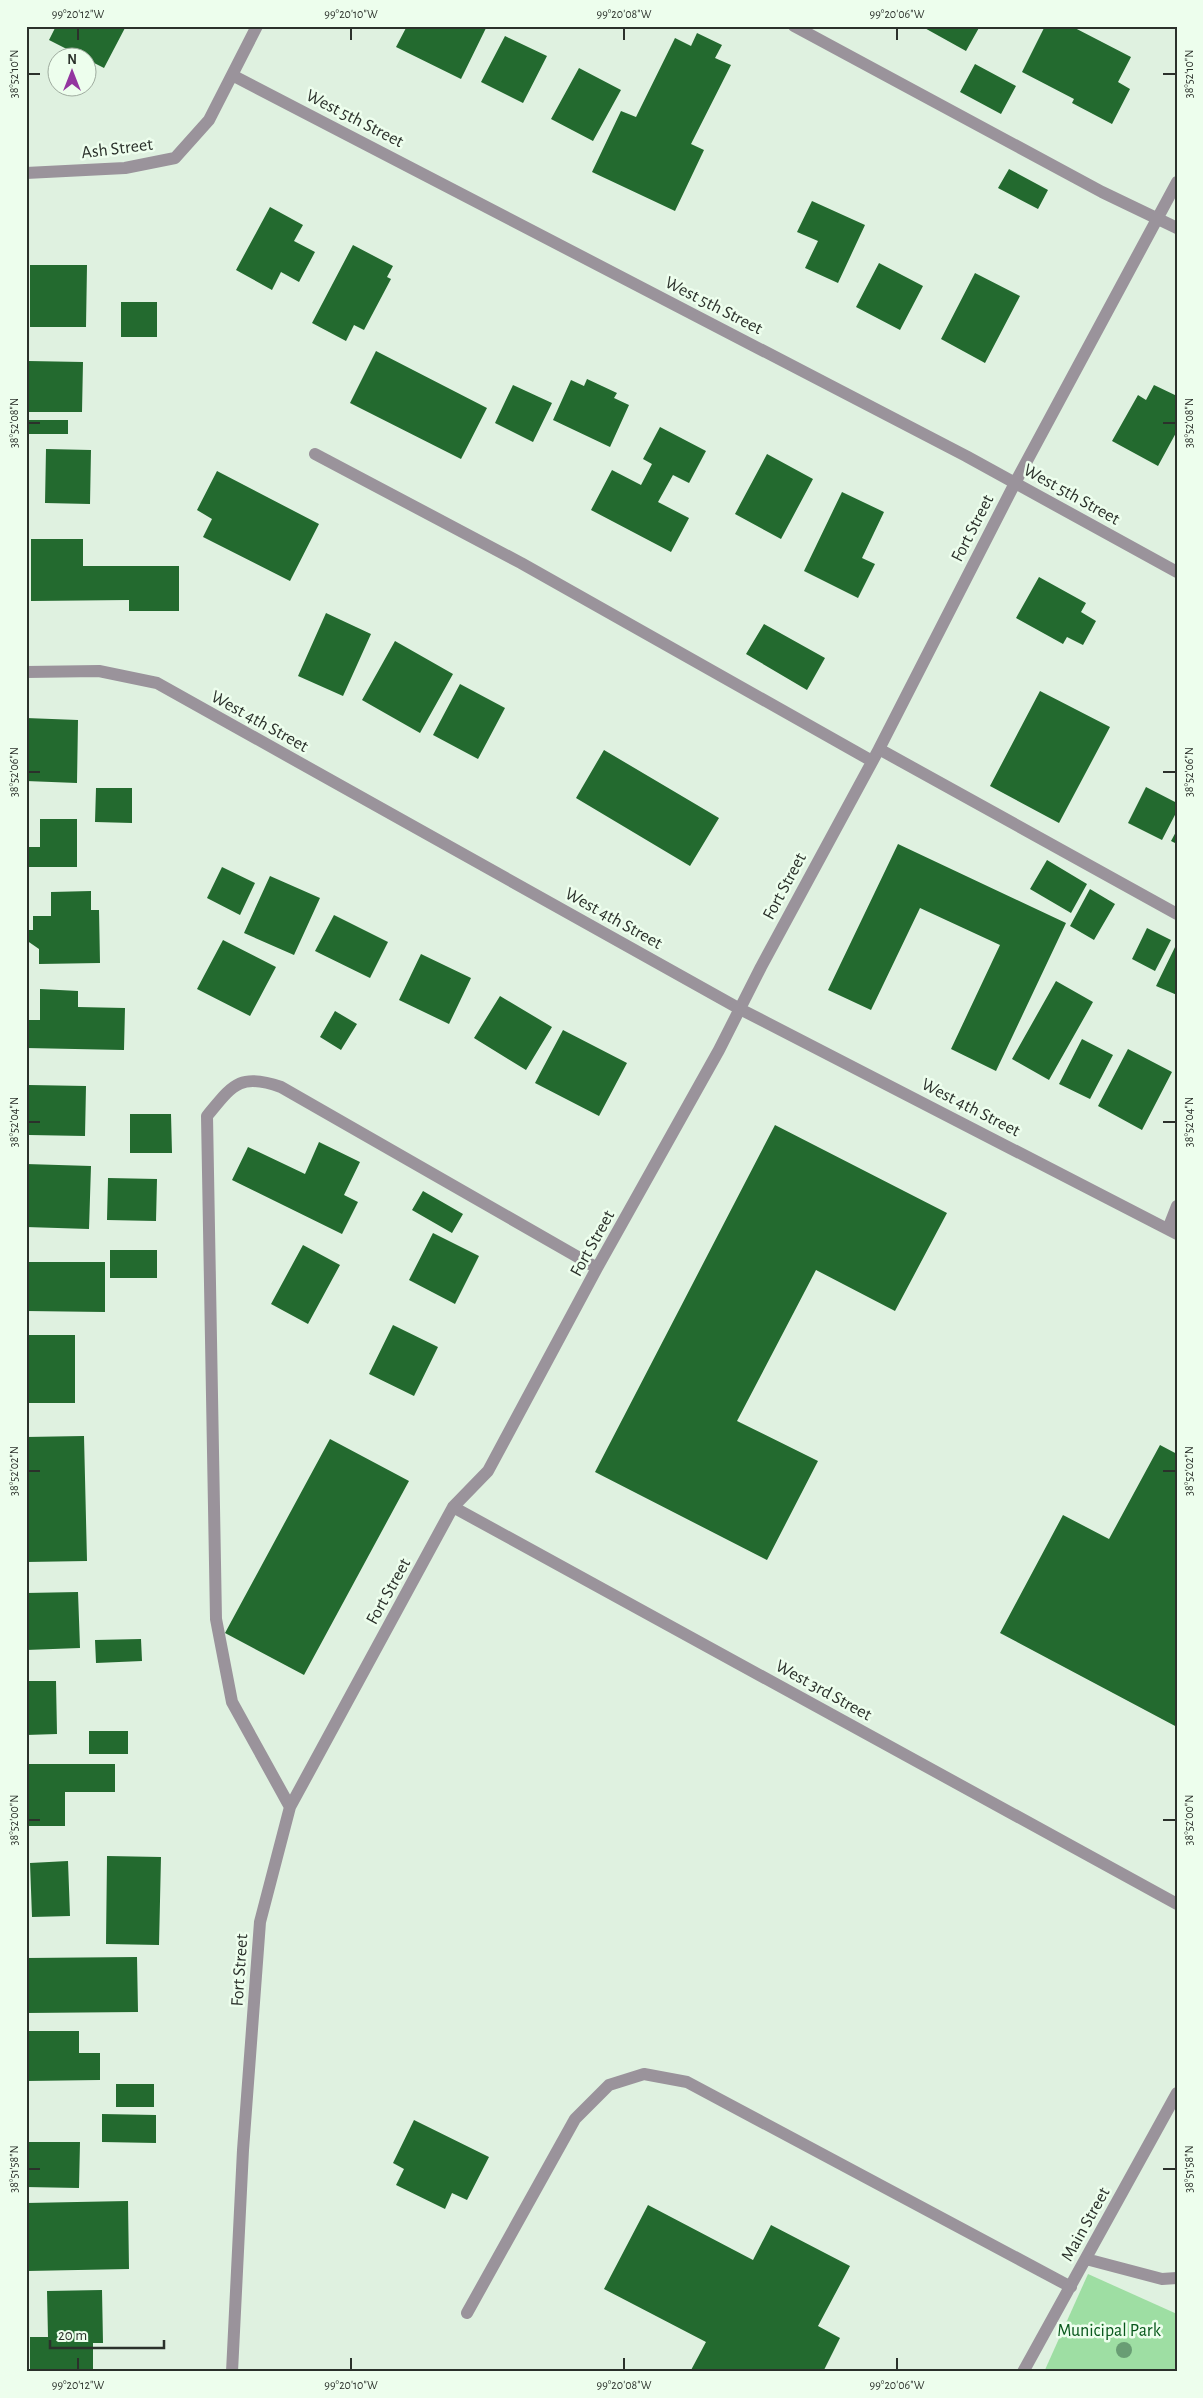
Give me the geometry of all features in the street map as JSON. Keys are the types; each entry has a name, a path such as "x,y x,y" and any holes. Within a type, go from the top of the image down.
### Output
{"street":[{"name":"Ash Street","path":"26,174 125,168 175,158 209,120 258,26"},
{"path":"794,26 1102,192 1177,228"},
{"name":"West 5th Street","path":"232,75 966,456 1177,572"},
{"name":"Fort Street","path":"232,2372 243,2150 260,1922 290,1807 453,1507 488,1471 597,1268 740,1009 878,749 1015,483 1177,182"},
{"path":"315,454 521,562 872,760"},
{"name":"West 4th Street","path":"26,672 99,671 157,683 740,1009 1172,1231"},
{"path":"878,749 1177,914"},
{"path":"290,1807 232,1702 216,1619 207,1116 227,1092 240,1082 265,1081 281,1087 597,1268"},
{"path":"1172,1231 1177,1206"},
{"name":"West 3rd Street","path":"453,1507 1177,1904"},
{"path":"467,2313 575,2119 609,2085 644,2074 687,2082 1071,2287"},
{"name":"Main Street","path":"1024,2372 1177,2093"},
{"path":"1086,2259 1162,2279 1177,2278"}],"green space":[{"name":"Municipal Park","path":"1088,2274 1177,2314 1177,2372 1044,2372"}],"building":[{"path":"56,26 126,26 104,68 98,65 98,48 65,48 49,40"},
{"path":"407,26 487,26 461,79 396,47"},
{"path":"921,26 980,26 966,51"},
{"path":"1045,26 1071,26 1131,57 1118,82 1130,89 1112,124 1072,103 1074,99 1022,72"},
{"path":"697,33 722,45 715,58 731,65 691,144 704,150 675,211 592,172 621,111 636,117 675,38 691,46"},
{"path":"505,36 547,56 523,103 481,82"},
{"path":"975,64 1016,86 1001,114 960,92"},
{"path":"579,68 621,90 593,141 551,119"},
{"path":"1009,169 1048,190 1038,209 998,188"},
{"path":"812,201 865,225 838,283 805,268 818,241 797,232"},
{"path":"270,207 303,225 294,241 315,252 299,282 281,272 272,290 236,270"},
{"path":"353,245 393,266 387,277 391,279 364,330 354,325 346,341 312,323"},
{"path":"879,263 923,286 900,330 856,307"},
{"path":"30,265 87,265 86,327 30,327"},
{"path":"975,273 1020,296 985,363 941,339"},
{"path":"121,302 157,302 157,337 121,337"},
{"path":"376,351 487,408 461,459 350,403"},
{"path":"28,361 83,362 82,412 27,412"},
{"path":"587,379 617,393 614,398 629,405 610,447 553,420 571,380 584,386"},
{"path":"513,385 552,403 533,442 495,423"},
{"path":"1154,385 1177,396 1177,431 1158,466 1112,441 1138,395 1146,400"},
{"path":"26,420 68,420 68,434 26,434"},
{"path":"660,427 706,451 689,483 673,475 658,502 689,518 671,552 591,510 612,470 641,485 652,464 643,459"},
{"path":"46,449 91,450 90,504 45,503"},
{"path":"767,454 813,479 781,539 735,514"},
{"path":"217,471 319,524 290,581 203,537 212,519 197,510"},
{"path":"842,492 884,512 862,558 875,564 858,598 804,571"},
{"path":"31,539 83,539 83,566 179,566 179,611 129,611 129,600 31,601"},
{"path":"1039,577 1086,603 1081,612 1096,621 1083,645 1067,637 1063,644 1016,618"},
{"path":"326,613 371,634 343,696 298,676"},
{"path":"764,624 825,658 807,690 746,654"},
{"path":"395,641 453,674 420,733 362,700"},
{"path":"460,684 505,708 478,759 433,735"},
{"path":"1040,691 1110,727 1059,823 990,786"},
{"path":"26,718 78,720 77,783 26,781"},
{"path":"604,750 719,818 690,866 576,798"},
{"path":"1146,787 1177,803 1177,811 1162,840 1128,823"},
{"path":"96,788 132,788 132,823 95,822"},
{"path":"40,819 77,819 77,867 26,867 26,847 40,847"},
{"path":"1177,830 1177,844 1171,841"},
{"path":"898,844 1066,923 996,1071 951,1049 1000,945 920,908 871,1010 828,990"},
{"path":"1047,860 1087,884 1071,913 1030,889"},
{"path":"222,867 255,883 240,915 207,898"},
{"path":"270,876 320,898 294,955 244,933"},
{"path":"1090,889 1115,904 1094,940 1070,926"},
{"path":"91,891 91,910 99,910 100,963 39,964 39,949 26,940 26,930 33,930 33,916 51,916 51,892"},
{"path":"334,915 388,942 370,978 315,951"},
{"path":"1147,928 1171,940 1155,971 1132,959"},
{"path":"223,940 276,967 250,1016 197,989"},
{"path":"1177,943 1177,995 1156,986"},
{"path":"421,954 471,978 449,1024 399,1000"},
{"path":"1056,981 1093,1002 1049,1080 1012,1059"},
{"path":"40,989 78,991 78,1007 125,1008 124,1050 26,1048 26,1020 40,1020"},
{"path":"500,996 552,1027 526,1070 474,1038"},
{"path":"335,1011 357,1024 341,1050 320,1037"},
{"path":"563,1030 627,1063 599,1116 535,1083"},
{"path":"1082,1039 1113,1055 1090,1099 1059,1084"},
{"path":"1128,1049 1172,1072 1142,1130 1098,1106"},
{"path":"29,1085 86,1086 85,1136 29,1135"},
{"path":"130,1114 171,1114 172,1153 130,1153"},
{"path":"775,1125 947,1213 895,1311 816,1270 737,1421 818,1461 767,1560 595,1472"},
{"path":"319,1142 360,1162 344,1195 358,1202 342,1234 232,1180 248,1147 305,1174"},
{"path":"26,1164 91,1166 89,1229 26,1227"},
{"path":"108,1178 157,1179 156,1221 107,1220"},
{"path":"423,1191 463,1214 452,1233 412,1210"},
{"path":"433,1233 479,1256 455,1304 409,1280"},
{"path":"303,1245 340,1265 308,1324 271,1304"},
{"path":"110,1250 157,1250 157,1278 110,1278"},
{"path":"26,1262 105,1262 105,1312 26,1311"},
{"path":"393,1325 438,1347 414,1396 369,1374"},
{"path":"26,1335 75,1335 75,1403 26,1403"},
{"path":"84,1436 87,1561 26,1562 26,1437"},
{"path":"330,1439 409,1481 304,1675 225,1633"},
{"path":"1160,1445 1177,1454 1177,1727 1000,1633 1063,1515 1109,1539"},
{"path":"78,1592 80,1648 26,1650 26,1593"},
{"path":"141,1639 142,1661 96,1663 95,1640"},
{"path":"26,1681 56,1681 57,1734 26,1735"},
{"path":"89,1731 128,1731 128,1754 89,1754"},
{"path":"26,1764 115,1764 115,1792 65,1792 65,1826 26,1826"},
{"path":"107,1856 161,1857 159,1945 106,1944"},
{"path":"68,1861 70,1916 32,1917 30,1863"},
{"path":"137,1957 138,2012 26,2013 26,1958"},
{"path":"26,2031 79,2031 79,2053 100,2053 100,2080 26,2081"},
{"path":"116,2084 154,2084 154,2107 116,2107"},
{"path":"102,2114 156,2115 156,2143 102,2142"},
{"path":"414,2120 489,2157 467,2200 452,2193 445,2209 396,2185 404,2169 393,2163"},
{"path":"26,2142 80,2142 79,2188 26,2187"},
{"path":"128,2201 129,2269 27,2271 26,2203"},
{"path":"648,2205 753,2260 771,2225 850,2266 818,2326 840,2338 823,2372 690,2372 706,2342 604,2289"},
{"path":"102,2290 103,2343 93,2343 93,2372 30,2372 30,2337 48,2337 47,2291"}]}
